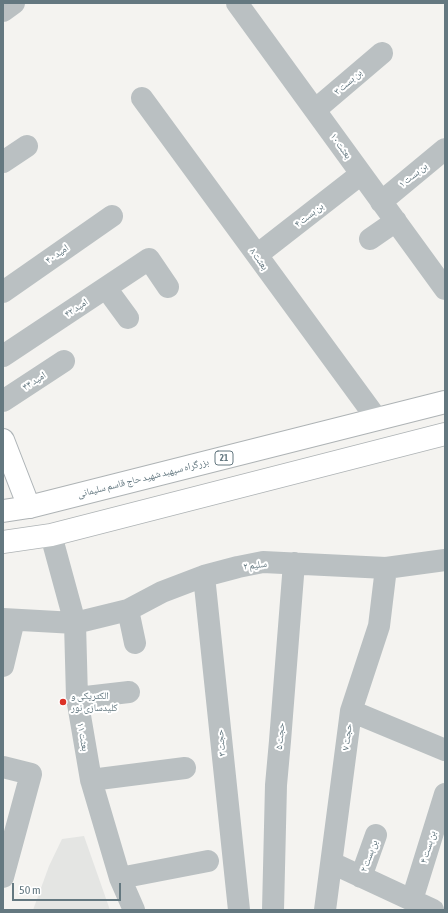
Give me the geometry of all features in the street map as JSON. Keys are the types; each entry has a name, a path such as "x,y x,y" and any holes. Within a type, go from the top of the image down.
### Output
{"main road":[{"name":"بزرگراه سپهبد شهید حاج قاسم سلیمانی","path":"3,511 28,507 445,402"},
{"path":"3,542 51,535 445,434"},
{"path":"3,440 28,507"}],"street":[{"path":"3,11 14,3"},
{"name":"بعثت ۱۰","path":"237,3 445,289"},
{"name":"بن بست ۳","path":"315,110 382,53"},
{"name":"بعثت ۸","path":"142,98 377,419"},
{"path":"3,162 27,146"},
{"name":"بن بست ۱","path":"381,202 445,149"},
{"name":"بن بست ۴","path":"257,256 361,174"},
{"name":"امید ۴۰","path":"3,292 112,216"},
{"path":"370,239 396,221"},
{"name":"امید ۴۲","path":"3,356 149,259 168,287"},
{"path":"106,288 128,318"},
{"name":"امید ۴۴","path":"3,401 64,361"},
{"name":"بعثت ۱۱","path":"51,535 74,623 77,698 91,780 120,878 134,910"},
{"name":"سلیم ۲","path":"9,620 74,623 128,610 162,592 204,576 262,562 386,568 445,560"},
{"name":"حجت ۵","path":"273,910 276,784 294,563"},
{"name":"حجت ۷","path":"325,910 351,711 379,626 386,568"},
{"name":"حجت ۳","path":"204,576 238,910"},
{"path":"128,610 135,644"},
{"path":"3,666 9,620"},
{"path":"77,698 129,692"},
{"path":"351,711 445,750"},
{"path":"3,767 31,774 3,877"},
{"path":"91,780 185,768"},
{"name":"بن بست ۴","path":"412,900 445,794"},
{"name":"بن بست ۲","path":"361,877 376,835"},
{"path":"120,878 208,862"},
{"path":"332,863 433,910"}],"shaded area":[{"path":"84,836 110,910 33,910 49,866 62,839"}],"place":[{"name":"الکتریکی و کلیدسازی نور","path":"63,702"}]}
